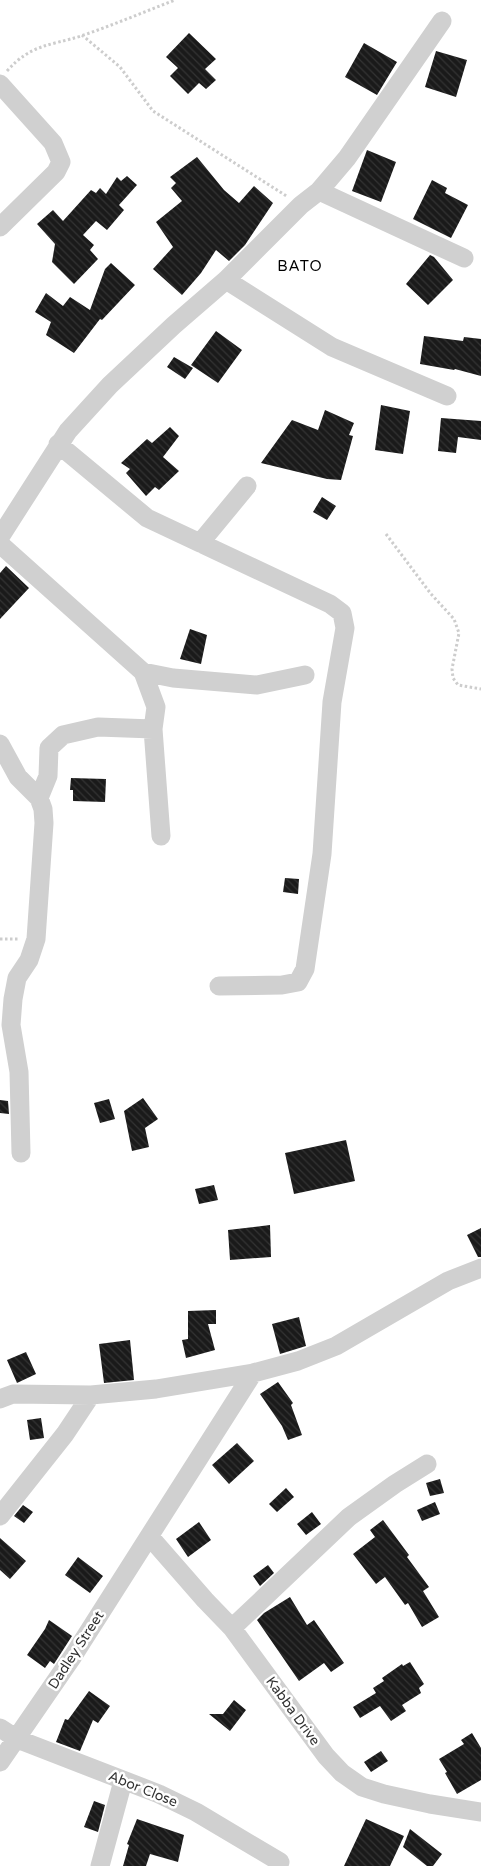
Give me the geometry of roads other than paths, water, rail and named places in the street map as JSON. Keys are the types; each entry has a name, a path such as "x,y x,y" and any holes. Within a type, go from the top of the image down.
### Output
{"street":[{"path":"0,537 58,444 110,385 174,325 226,280 301,205 319,191 347,158 442,20"},
{"path":"0,227 56,172 61,162 52,143 1,84"},
{"path":"319,191 464,258"},
{"path":"226,280 332,347 446,396"},
{"path":"58,444 147,518 330,604 342,613 345,628 332,702 322,854 305,969 298,982 290,984 219,986"},
{"path":"200,543 247,486"},
{"path":"0,544 143,672 156,707 152,729 161,836"},
{"path":"143,672 173,678 257,684 305,675"},
{"path":"39,798 48,776 49,748 63,735 98,727 152,729"},
{"path":"0,744 18,777 39,798 43,809 44,823 36,938 29,960 17,978 11,1026 19,1072 21,1153"},
{"path":"0,1399 13,1394 91,1394 156,1389 253,1373 298,1361 336,1346 448,1281 481,1268"},
{"name":"Dadley Street","path":"0,1762 150,1537 253,1373"},
{"path":"0,1516 65,1434 91,1394"},
{"path":"232,1628 349,1517 426,1464"},
{"name":"Kabba Drive","path":"150,1537 232,1628 326,1756 342,1773 362,1787 384,1794 481,1812"},
{"name":"Abor Close","path":"0,1728 17,1739 159,1794 196,1812 280,1862"},
{"path":"100,1866 122,1781"}],"district":[{"name":"BATO","path":"300,266"}]}
